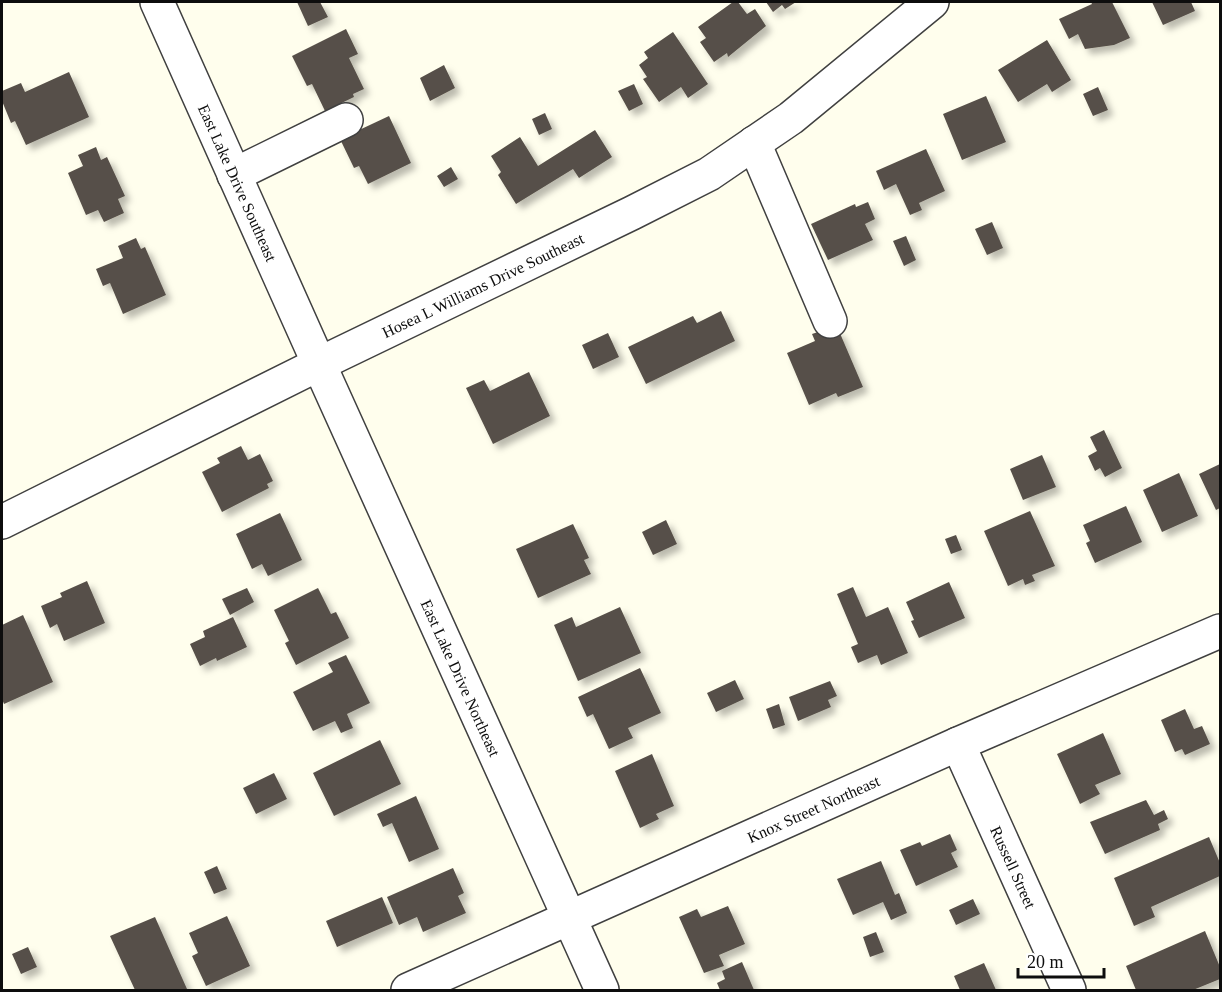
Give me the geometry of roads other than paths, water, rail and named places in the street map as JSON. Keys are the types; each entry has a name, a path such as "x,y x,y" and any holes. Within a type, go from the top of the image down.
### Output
{"street":[{"name":"East Lake Drive Southeast","path":"156,2 319,364"},
{"name":"Hosea L Williams Drive Southeast","path":"2,522 709,174 791,118 911,8"},
{"path":"234,175 346,120"},
{"path":"754,143 830,321"},
{"name":"East Lake Drive Northeast","path":"319,364 602,990"},
{"name":"Knox Street Northeast","path":"408,990 958,744 1221,631"},
{"name":"Russell Street","path":"958,744 1069,990"}]}
